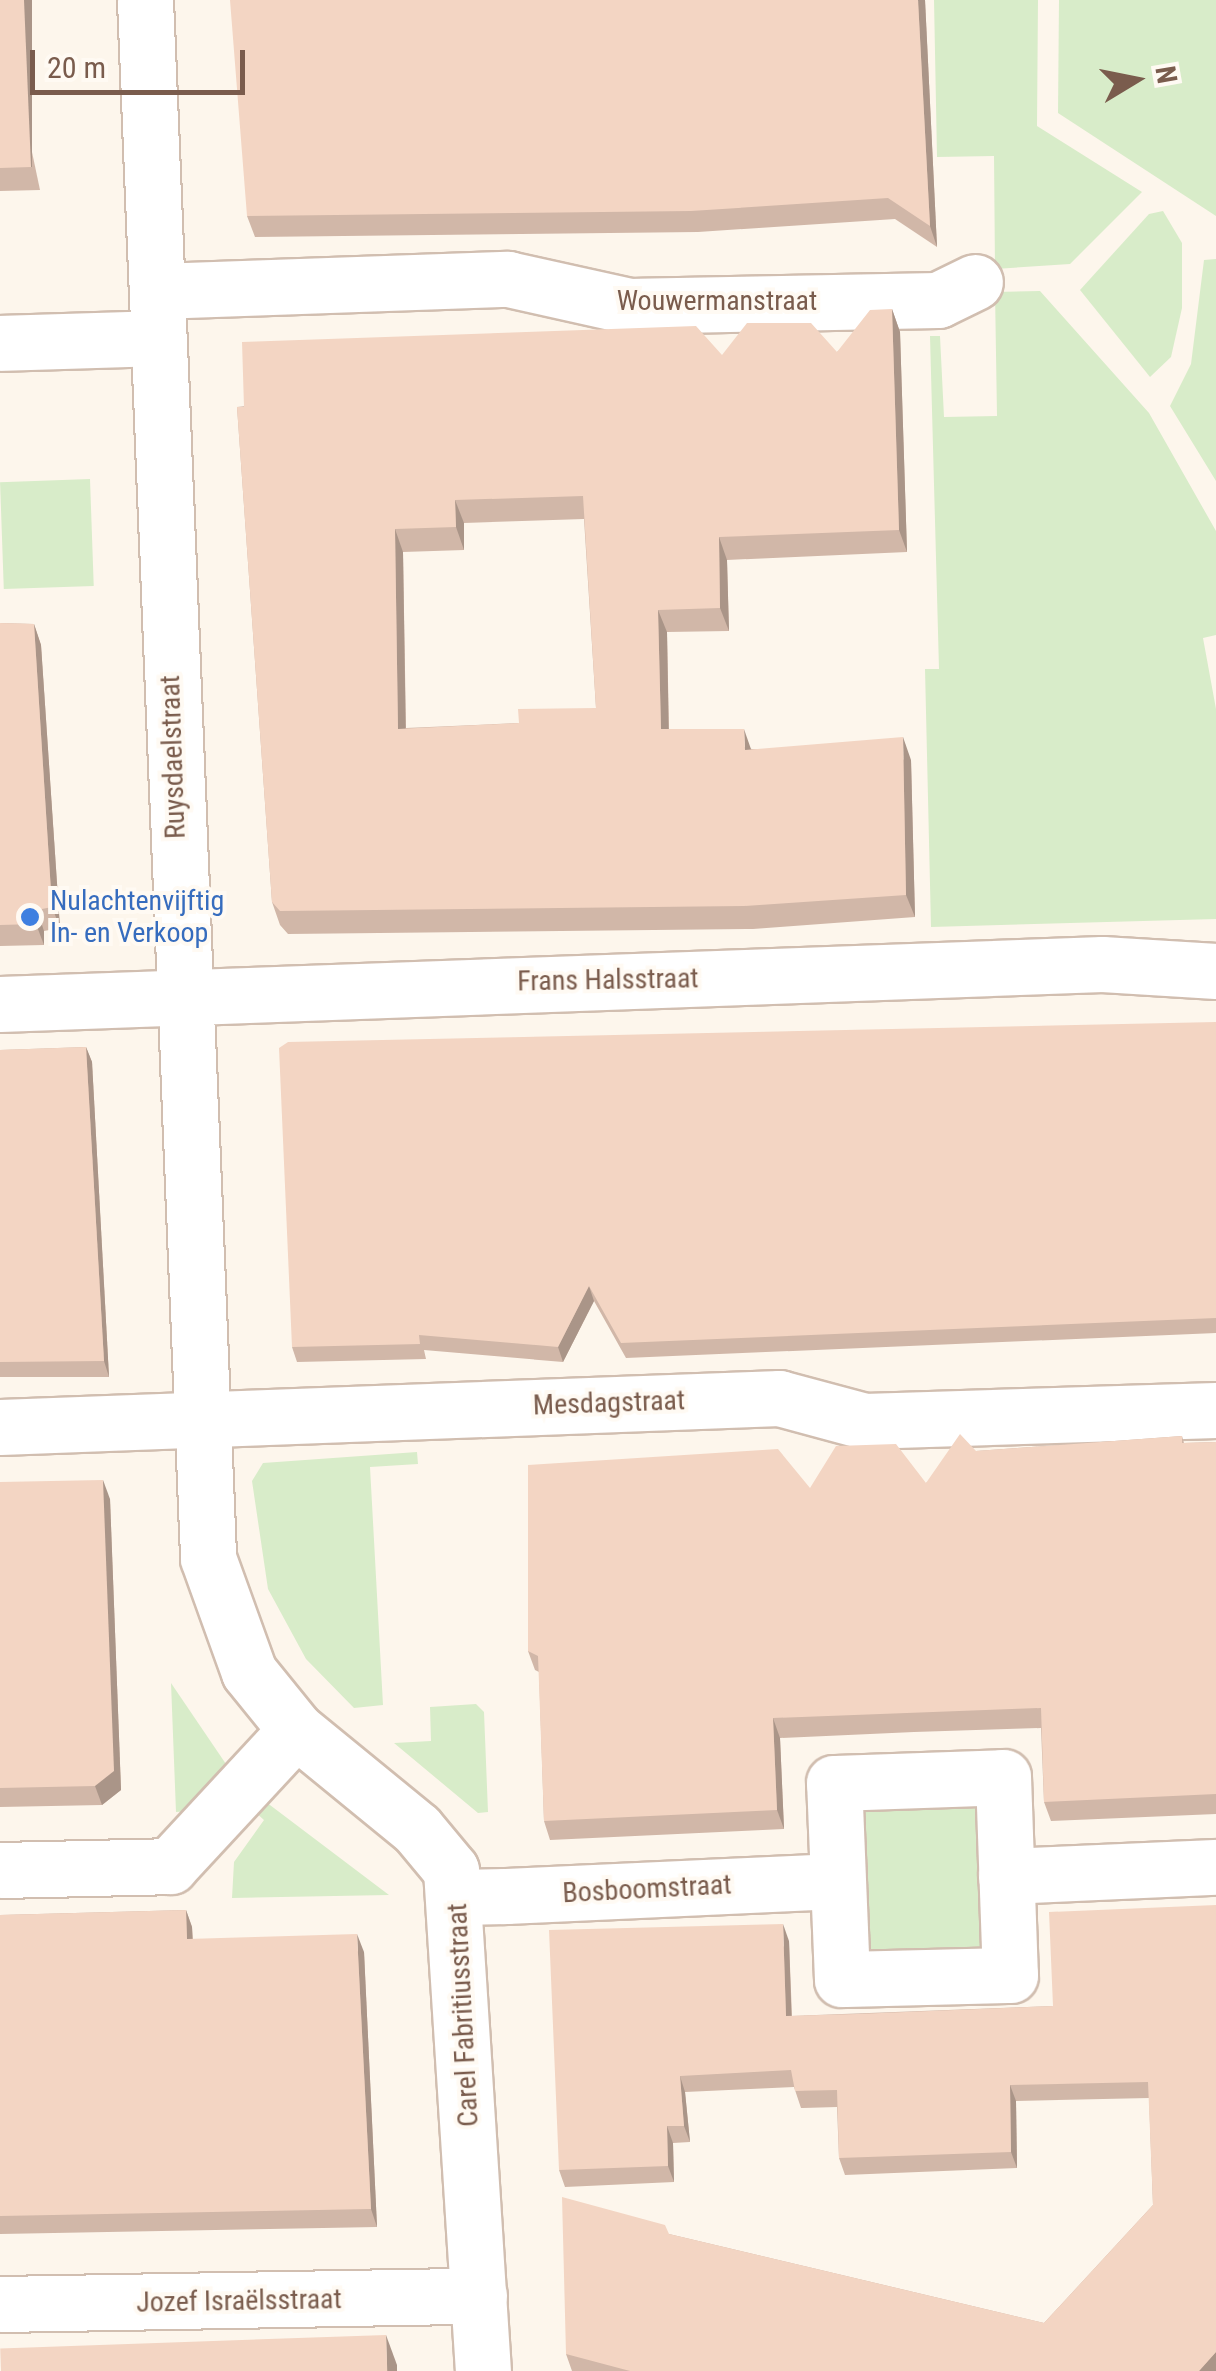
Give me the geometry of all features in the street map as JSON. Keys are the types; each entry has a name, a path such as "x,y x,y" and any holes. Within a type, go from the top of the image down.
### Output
{"street":[{"name":"Ruysdaelstraat","path":"145,0 199,1422 208,1558 224,1615 249,1672 296,1730"},
{"name":"Wouwermanstraat","path":"0,343 157,314 508,279 630,306 938,300 975,282"},
{"name":"Frans Halsstraat","path":"0,1004 1102,964 1216,971"},
{"name":"Mesdagstraat","path":"0,1428 780,1398 864,1421 1216,1410"},
{"path":"0,1870 170,1866 296,1730"},
{"name":"Carel Fabritiusstraat","path":"296,1730 426,1838 482,1896 479,2296 483,2371"},
{"path":"1003,1777 1010,1975 842,1979 837,1881 834,1783 1003,1777"},
{"path":"1006,1876 1216,1867"},
{"name":"Bosboomstraat","path":"482,1896 837,1881"},
{"name":"Jozef Israëlsstraat","path":"0,2304 479,2296"}],"green space":[{"path":"934,0 1038,0 1037,126 1142,192 1070,264 995,269 994,156 937,157"},
{"path":"1059,0 1216,0 1216,216 1058,113"},
{"path":"1163,211 1182,243 1182,308 1171,357 1150,377 1080,290 1149,214"},
{"path":"1216,259 1216,481 1170,406 1191,364 1204,260"},
{"path":"1040,291 1149,413 1216,531 1216,635 1203,638 1216,709 1216,919 931,927 925,669 939,669 930,336 940,336 944,417 997,416 995,292"},
{"path":"90,479 94,586 4,589 0,482"},
{"path":"417,1452 418,1464 370,1467 383,1705 354,1708 306,1659 268,1589 252,1481 263,1463"},
{"path":"171,1683 228,1767 190,1811 176,1812"},
{"path":"476,1704 484,1712 488,1812 478,1813 394,1743 431,1741 430,1707"},
{"path":"964,1794 988,1808 993,1945 963,1961 880,1962 856,1948 851,1814 873,1799"},
{"path":"262,1799 389,1895 232,1898 234,1862 264,1820 254,1811"}],"building":[{"path":"0,0 24,0 31,167 0,168"},
{"path":"230,0 918,0 930,226 888,198 691,211 247,216"},
{"path":"892,309 899,530 719,537 720,608 658,610 661,729 744,729 745,750 903,737 906,895 744,906 280,911 272,902 237,407 244,407 242,342 696,326 722,355 747,323 811,323 837,352 870,310","holes":["583,496 596,708 518,709 519,723 398,729 395,529 456,527 455,500"]},
{"path":"0,623 34,624 52,907 37,910 36,924 0,925"},
{"path":"1216,1022 1216,1318 621,1343 589,1286 558,1347 419,1335 420,1344 292,1347 279,1048 288,1042"},
{"path":"86,1047 104,1361 0,1362 0,1050"},
{"path":"960,1434 976,1451 1182,1436 1182,1443 1216,1442 1216,1794 1044,1802 1041,1708 773,1718 777,1810 544,1821 538,1656 528,1651 528,1465 778,1449 810,1488 836,1446 896,1444 926,1483"},
{"path":"103,1480 114,1771 95,1786 0,1788 0,1482"},
{"path":"1216,1905 1216,2352 1199,2371 630,2371 566,2354 562,2197 665,2225 669,2234 1044,2323 1153,2205 1148,2082 1010,2085 1011,2152 839,2158 837,2090 795,2091 791,2070 680,2076 684,2126 667,2126 668,2166 559,2170 549,1930 783,1924 786,2016 857,2014 1053,2006 1049,1912"},
{"path":"186,1910 187,1939 357,1934 371,2209 0,2216 0,1915"},
{"path":"386,2335 387,2371 1,2371 0,2348"}],"place":[{"name":"Nulachtenvijftig In- en Verkoop","path":"30,917"}]}
